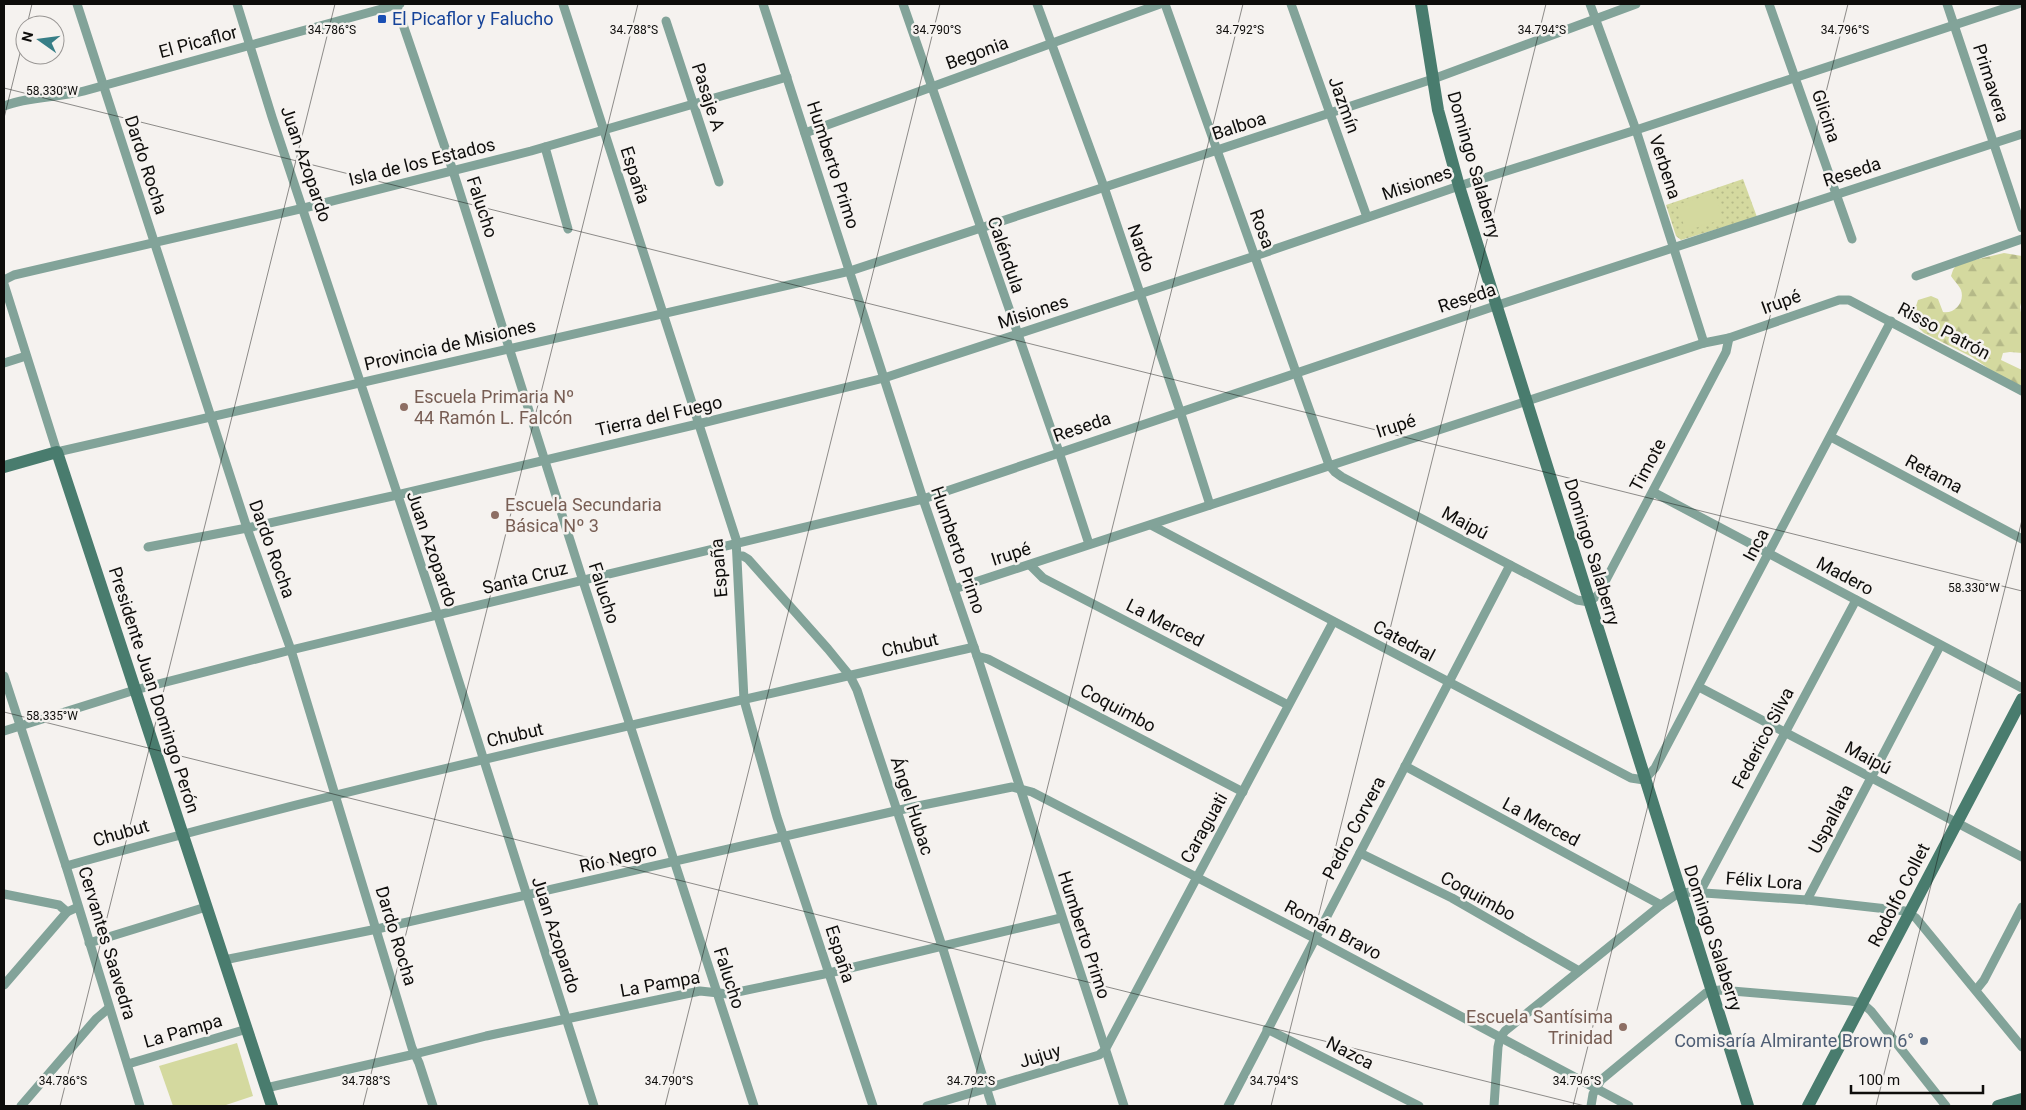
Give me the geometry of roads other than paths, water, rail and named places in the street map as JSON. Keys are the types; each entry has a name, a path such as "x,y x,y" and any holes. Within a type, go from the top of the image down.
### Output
{"street":[{"name":"Dardo Rocha","path":"77,4 246,528 291,650 415,1054 433,1106"},
{"name":"Juan Azopardo","path":"237,4 438,616 594,1106"},
{"name":"El Picaflor","path":"4,106 23,100 70,95 397,4"},
{"name":"Falucho","path":"397,4 453,171 583,581 754,1106"},
{"name":"España","path":"563,4 736,545 744,700 777,818 874,1106"},
{"name":"Humberto Primo","path":"763,4 923,499 977,656 1104,1050 1124,1106"},
{"name":"Caléndula","path":"903,4 1059,452 1089,544"},
{"name":"Nardo","path":"1037,4 1104,187 1210,505"},
{"name":"Begonia","path":"805,133 1160,4"},
{"name":"Rosa","path":"1165,4 1329,465"},
{"name":"Jazmín","path":"1291,4 1367,217"},
{"name":"Domingo Salaberry","path":"1421,4 1438,110 1459,186 1498,305 1644,780 1748,1106"},
{"name":"Verbena","path":"1590,4 1636,130 1704,343"},
{"name":"Balboa","path":"850,271 1433,79 1636,4"},
{"name":"Glicina","path":"1769,4 1852,240"},
{"name":"Primavera","path":"1947,4 2022,228"},
{"name":"Misiones","path":"884,378 1255,256 1459,186 1636,130 2018,4"},
{"name":"Pasaje A","path":"666,21 718,182"},
{"name":"Isla de los Estados","path":"4,280 14,275 304,208 453,171 545,147 787,77"},
{"name":"Reseda","path":"923,499 1296,372 2022,134"},
{"path":"545,147 568,229"},
{"path":"1916,276 2022,239"},
{"name":"Provincia de Misiones","path":"57,452 850,271"},
{"name":"Presidente Juan Domingo Perón","path":"4,284 57,452 272,1106"},
{"name":"Irupé","path":"954,589 1704,343 1729,338 1831,302 1850,300"},
{"name":"Risso Patrón","path":"1850,300 2022,391"},
{"name":"Inca","path":"1644,780 1655,768 1891,321"},
{"name":"Timote","path":"1590,602 1598,595 1653,492 1726,352 1729,338"},
{"path":"4,363 26,356"},
{"name":"Tierra del Fuego","path":"148,547 397,495 884,378"},
{"name":"Retama","path":"1831,437 2022,539"},
{"path":"4,467 57,452"},
{"name":"Maipú","path":"1329,465 1334,472 1342,477 1577,600 1590,602"},
{"name":"Madero","path":"1653,492 2022,688"},
{"name":"Santa Cruz","path":"4,731 135,690 291,650 923,499"},
{"name":"Catedral","path":"1151,525 1631,778 1644,780"},
{"name":"Ángel Hubac","path":"738,556 744,556 748,559 850,676 857,690 942,946 992,1106"},
{"name":"La Merced","path":"1030,565 1043,578 1288,705"},
{"name":"Pedro Corvera","path":"1228,1106 1510,565"},
{"name":"Federico Silva","path":"1700,892 1856,600"},
{"name":"Caraguati","path":"1104,1050 1333,622"},
{"name":"Uspallata","path":"1807,900 1940,646"},
{"name":"Chubut","path":"66,866 183,833 482,759 974,647"},
{"name":"Coquimbo","path":"977,656 988,659 1243,792"},
{"name":"Cervantes Saavedra","path":"4,676 66,866 128,1064 139,1106"},
{"name":"Maipú","path":"1698,688 2022,857"},
{"name":"Rodolfo Collet","path":"1808,1106 2022,699"},
{"name":"La Merced","path":"1405,766 1661,905"},
{"name":"Río Negro","path":"224,960 526,896 896,811 1012,787 1020,788"},
{"name":"Román Bravo","path":"1020,788 1032,792 1314,938 1629,1106"},
{"name":"Coquimbo","path":"1360,853 1452,898 1579,971"},
{"path":"1494,1106 1498,1047 1500,1038 1505,1031 1661,905 1681,892"},
{"name":"Félix Lora","path":"1681,892 1807,900 1899,909 1910,914"},
{"path":"4,894 59,905 67,912"},
{"path":"89,943 206,906"},
{"path":"4,985 67,912 78,907"},
{"path":"1976,990 1984,980 2022,908"},
{"path":"1910,914 1976,990 2022,1047"},
{"name":"La Pampa","path":"266,1088 486,1036 700,991 728,994 829,973 1061,918"},
{"path":"1591,1106 1595,1088 1601,1080 1712,990 1862,1003 1871,1011 1946,1106"},
{"path":"21,1106 96,1019 109,1008"},
{"name":"Nazca","path":"1267,1029 1419,1106"},
{"name":"La Pampa","path":"128,1064 247,1030"},
{"name":"Jujuy","path":"927,1106 1099,1055 1104,1050"},
{"path":"1998,1106 2022,1099"}],"place":[{"name":"El Picaflor y Falucho","path":"382,19"},
{"name":"Escuela Primaria Nº 44 Ramón L. Falcón","path":"404,407"},
{"name":"Escuela Secundaria Básica Nº 3","path":"495,515"},
{"name":"Escuela Santísima Trinidad","path":"1623,1027"},
{"name":"Comisaría Almirante Brown 6°","path":"1924,1041"}]}
